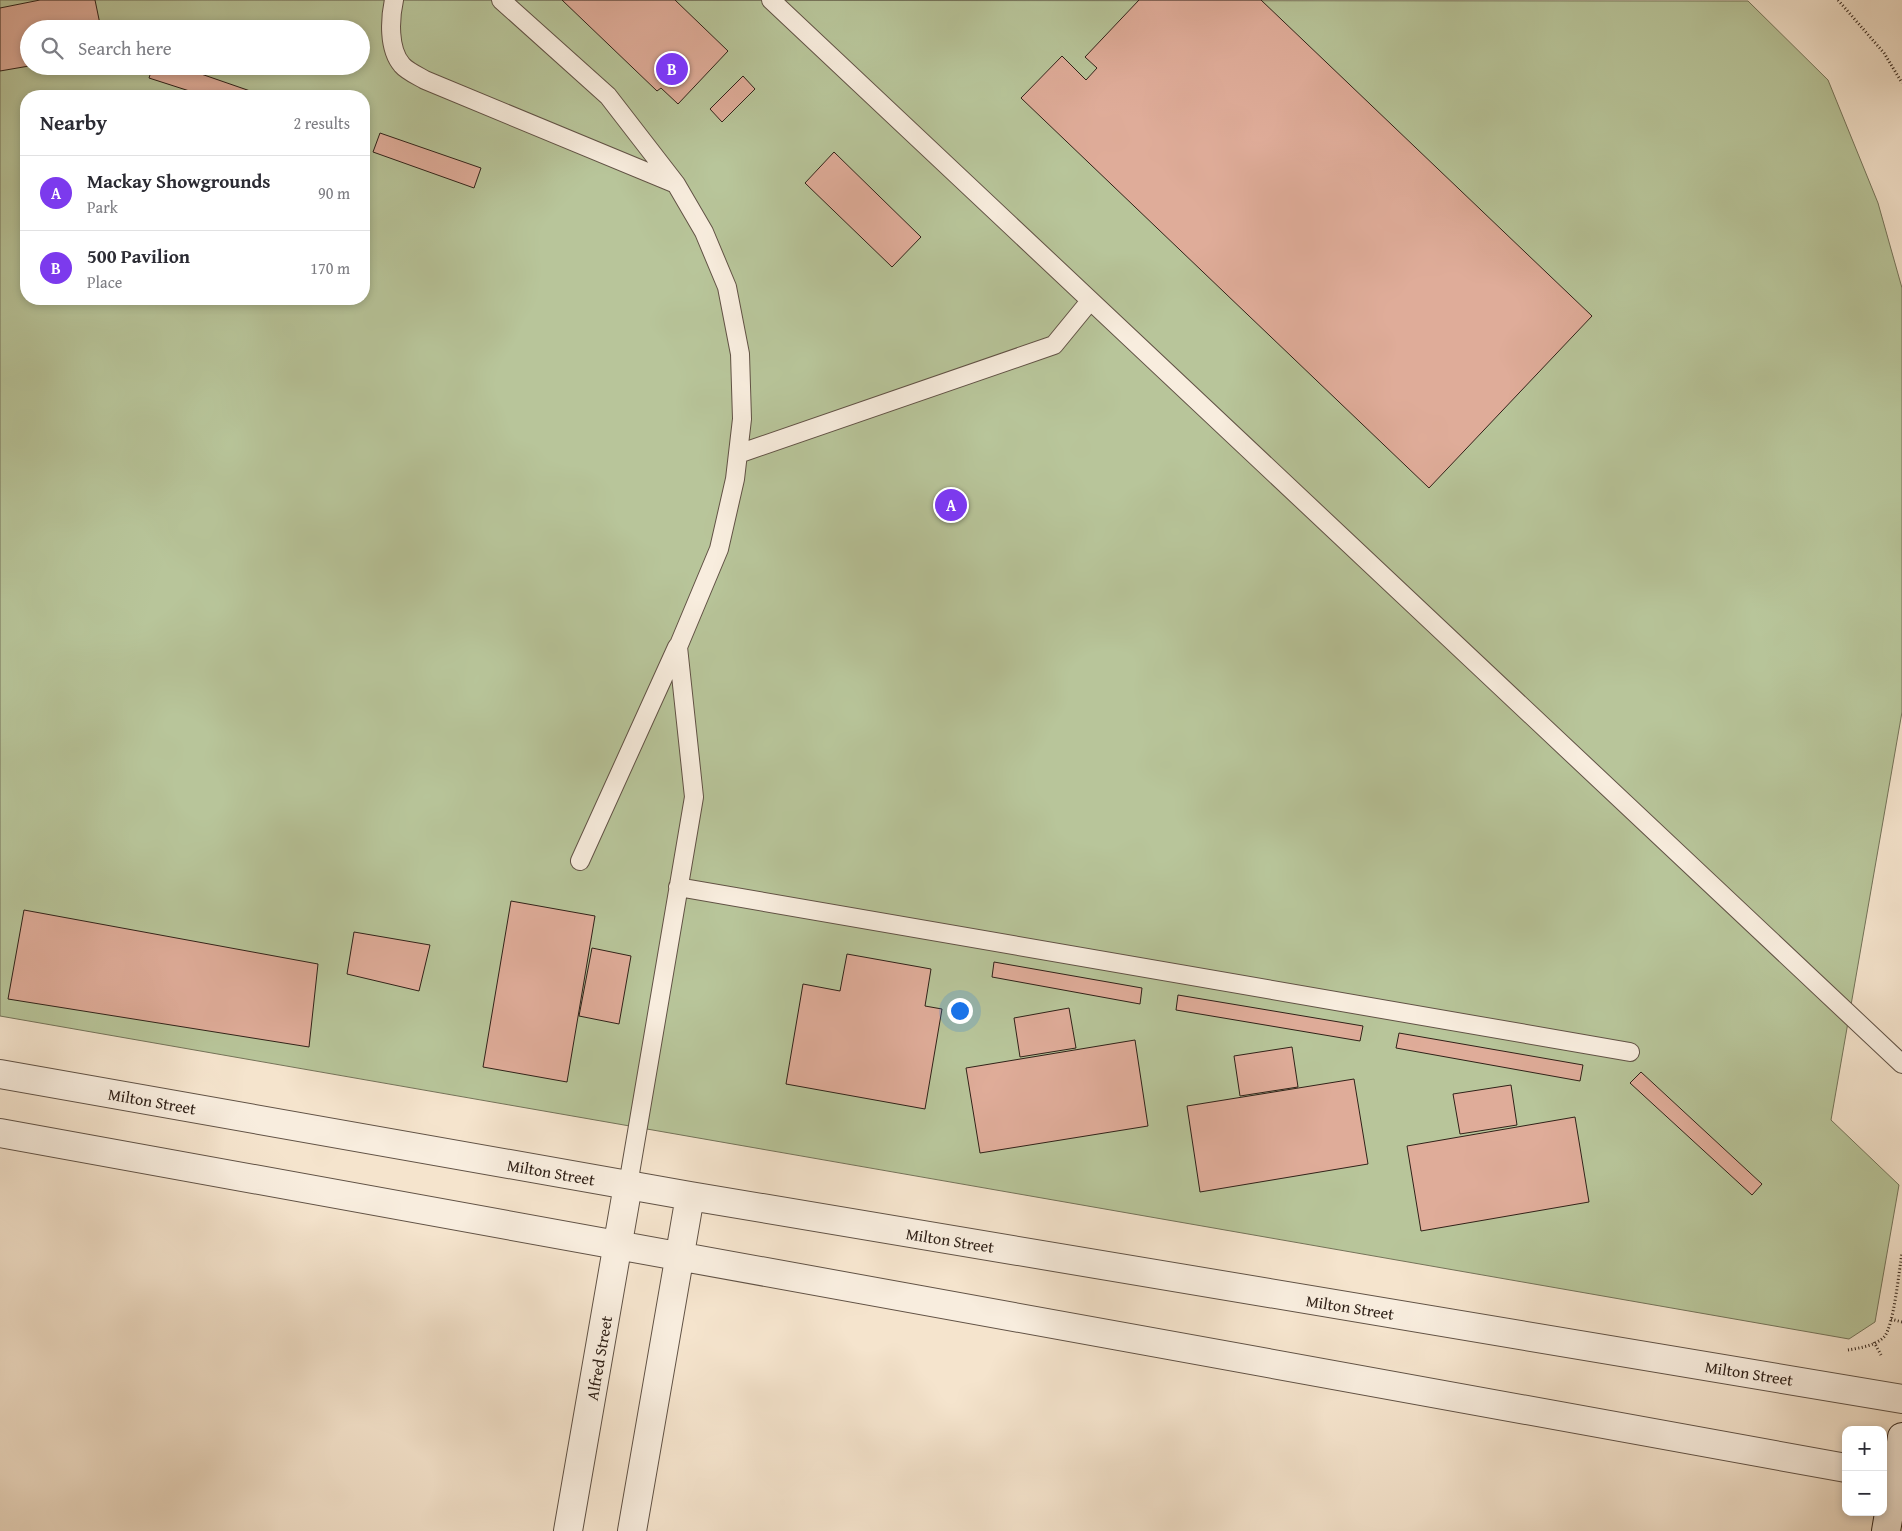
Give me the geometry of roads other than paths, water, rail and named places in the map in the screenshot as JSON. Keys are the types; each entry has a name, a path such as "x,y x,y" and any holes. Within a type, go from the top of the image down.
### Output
{"street":[{"name":"Milton Street","path":"0,1074 628,1186 1902,1399"},
{"path":"0,1133 1842,1467"},
{"name":"Alfred Street","path":"568,1531 628,1186"},
{"path":"632,1531 690,1196"},
{"path":"1886,1531 1893,1476 1902,1437"}],"lane":[{"path":"394,0 390,18 395,48 402,64 425,80 676,184"},
{"path":"501,0 608,96 676,184 704,232 727,286 740,354 742,419 735,480 719,549 678,647 580,861"},
{"path":"771,0 1902,1064"},
{"path":"738,454 1054,345 1090,301"},
{"path":"628,1186 694,797 678,647"},
{"path":"678,887 1630,1052"}],"place":[{"name":"500 Pavilion","path":"672,69"},
{"name":"Mackay Showgrounds","path":"951,505"}]}
